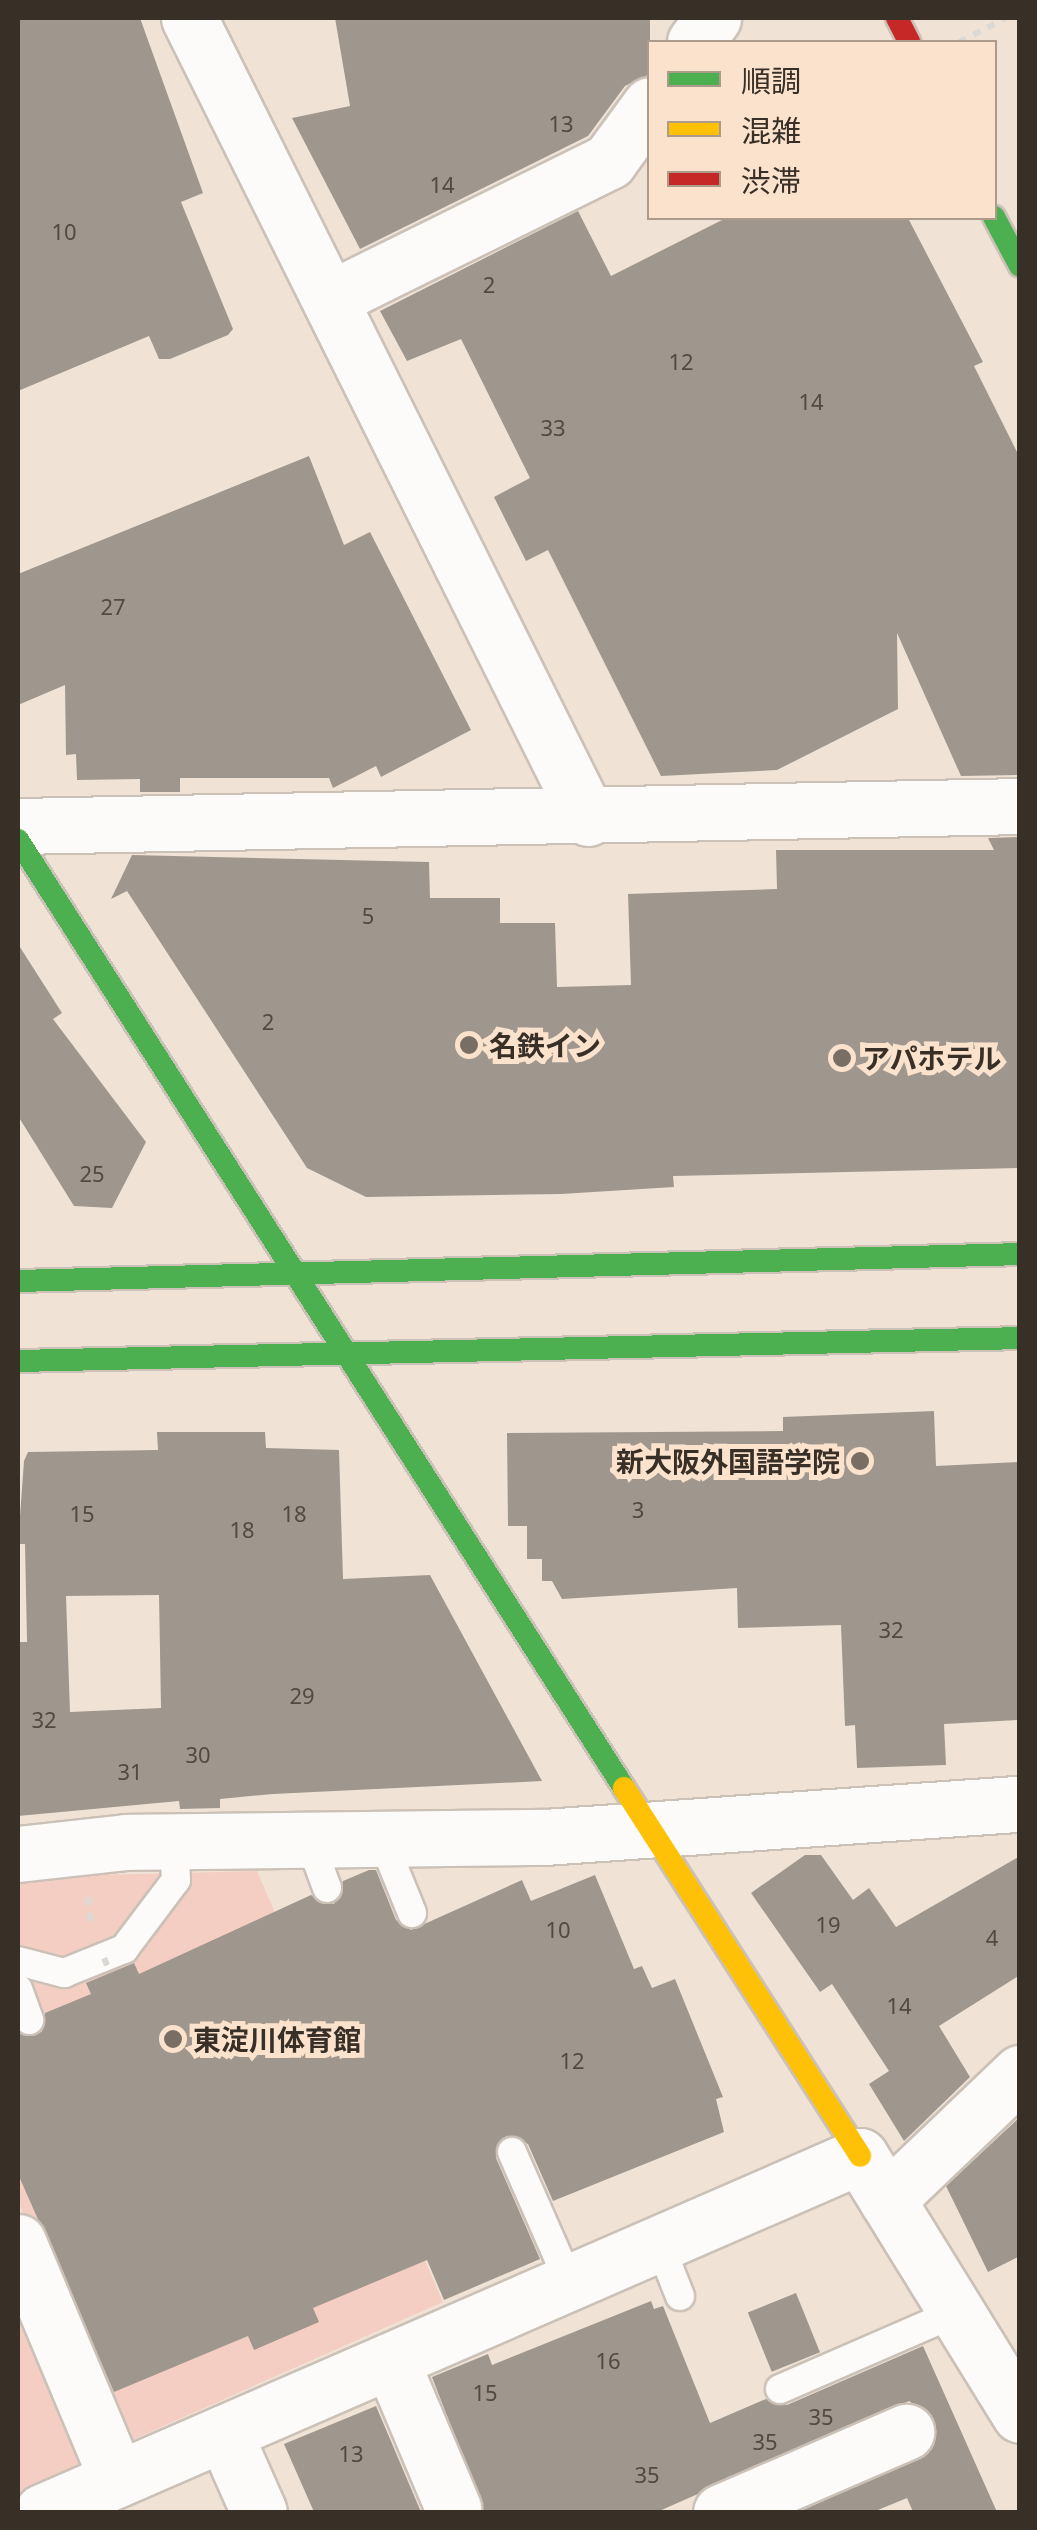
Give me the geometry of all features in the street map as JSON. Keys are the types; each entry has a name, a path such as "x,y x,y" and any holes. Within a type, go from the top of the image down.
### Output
{"street":[{"path":"189,18 588,818"},
{"path":"696,40 713,18"},
{"path":"332,298 609,161 647,110"},
{"path":"996,220 1020,266"},
{"path":"18,826 588,818 1020,806"},
{"path":"18,840 296,1276 340,1352 874,2178 1020,2415"},
{"path":"18,1281 1020,1254"},
{"path":"18,1361 1020,1338"},
{"path":"18,1854 126,1842 318,1865 382,1839 1020,1804"},
{"path":"54,2510 117,2479 659,2244 874,2178 1020,2073"},
{"path":"18,2242 117,2479"},
{"path":"391,2361 453,2508"},
{"path":"722,2512 906,2432"},
{"path":"224,2433 260,2512"}],"lane":[{"path":"382,1839 412,1913"},
{"path":"18,1962 64,1973 124,1949 176,1880 174,1847"},
{"path":"18,1990 29,2020"},
{"path":"512,2152 569,2282"},
{"path":"659,2244 680,2296"},
{"path":"780,2389 958,2311"}],"path":[{"path":"963,40 1006,18"},
{"path":"104,1958 108,1970"}],"shaded area":[{"name":"東淀川体育館","path":"257,1871 443,2302 132,2440 113,2430 18,2201 18,1877"},
{"path":"18,2278 93,2460 18,2493"}],"building":[{"path":"18,18 140,18 203,193 181,202 233,329 228,335 170,359 159,359 149,336 18,391"},
{"path":"335,18 650,18 647,75 625,86 588,136 360,249 292,118 350,106"},
{"path":"578,211 611,276 722,220 909,220 983,362 974,366 1020,458 1020,775 961,776 897,633 898,709 777,770 661,776 548,550 526,561 494,497 530,478 461,339 407,361 380,311"},
{"path":"309,456 344,545 370,532 471,730 381,777 376,766 333,788 329,778 180,778 180,792 140,792 140,779 77,780 76,754 66,755 65,685 18,705 18,574"},
{"path":"1020,837 1020,1168 673,1176 674,1187 561,1194 366,1197 307,1168 127,891 111,899 132,855 429,862 430,898 500,898 500,923 555,923 557,987 631,985 628,894 777,889 776,850 994,850 988,838"},
{"path":"18,944 62,1013 53,1019 146,1142 112,1208 74,1206 18,1116"},
{"path":"934,1411 936,1466 1020,1462 1020,1720 944,1724 946,1765 857,1768 855,1725 845,1726 841,1625 738,1628 737,1588 562,1599 552,1581 542,1581 542,1559 527,1559 527,1526 508,1526 507,1433 783,1431 783,1417"},
{"path":"157,1432 265,1432 266,1448 339,1450 343,1579 430,1575 542,1781 273,1794 220,1799 220,1808 180,1809 179,1801 18,1816 18,1642 27,1642 25,1544 18,1544 24,1461 28,1452 158,1450","holes":["159,1595 161,1708 70,1712 66,1596"]},
{"path":"805,1855 821,1855 853,1900 869,1888 896,1927 1020,1856 1020,1975 939,2026 970,2077 904,2141 869,2084 889,2071 832,1984 820,1992 751,1893"},
{"path":"376,1870 396,1920 411,1930 522,1880 531,1901 595,1875 634,1969 642,1966 652,1988 675,1979 723,2097 716,2099 724,2132 553,2201 528,2144 506,2136 496,2158 540,2259 444,2300 427,2260 313,2308 319,2322 254,2350 248,2336 114,2392 18,2174 18,2033 42,2032 45,2013 91,1994 86,1983 134,1963 139,1974 311,1895 334,1904 343,1881"},
{"path":"1020,2117 1020,2256 988,2272 946,2186"},
{"path":"796,2293 820,2352 772,2372 748,2312"},
{"path":"651,2301 654,2309 663,2306 710,2423 766,2399 787,2405 923,2346 997,2512 913,2512 907,2498 873,2512 799,2512 930,2451 934,2419 909,2401 657,2512 484,2512 432,2377 488,2354 492,2365"},
{"path":"376,2406 421,2512 314,2512 284,2444"}],"traffic: fast":[{"path":"996,220 1020,266"},
{"path":"18,840 624,1788"},
{"path":"18,1281 1020,1254"},
{"path":"18,1361 1020,1338"}],"traffic: slow":[{"path":"624,1788 860,2156"}],"traffic: jam":[{"path":"897,18 908,40"}],"place":[{"name":"名鉄イン","path":"469,1045"},
{"name":"アパホテル","path":"842,1058"},
{"name":"新大阪外国語学院","path":"860,1461"},
{"name":"東淀川体育館","path":"173,2039"}]}
